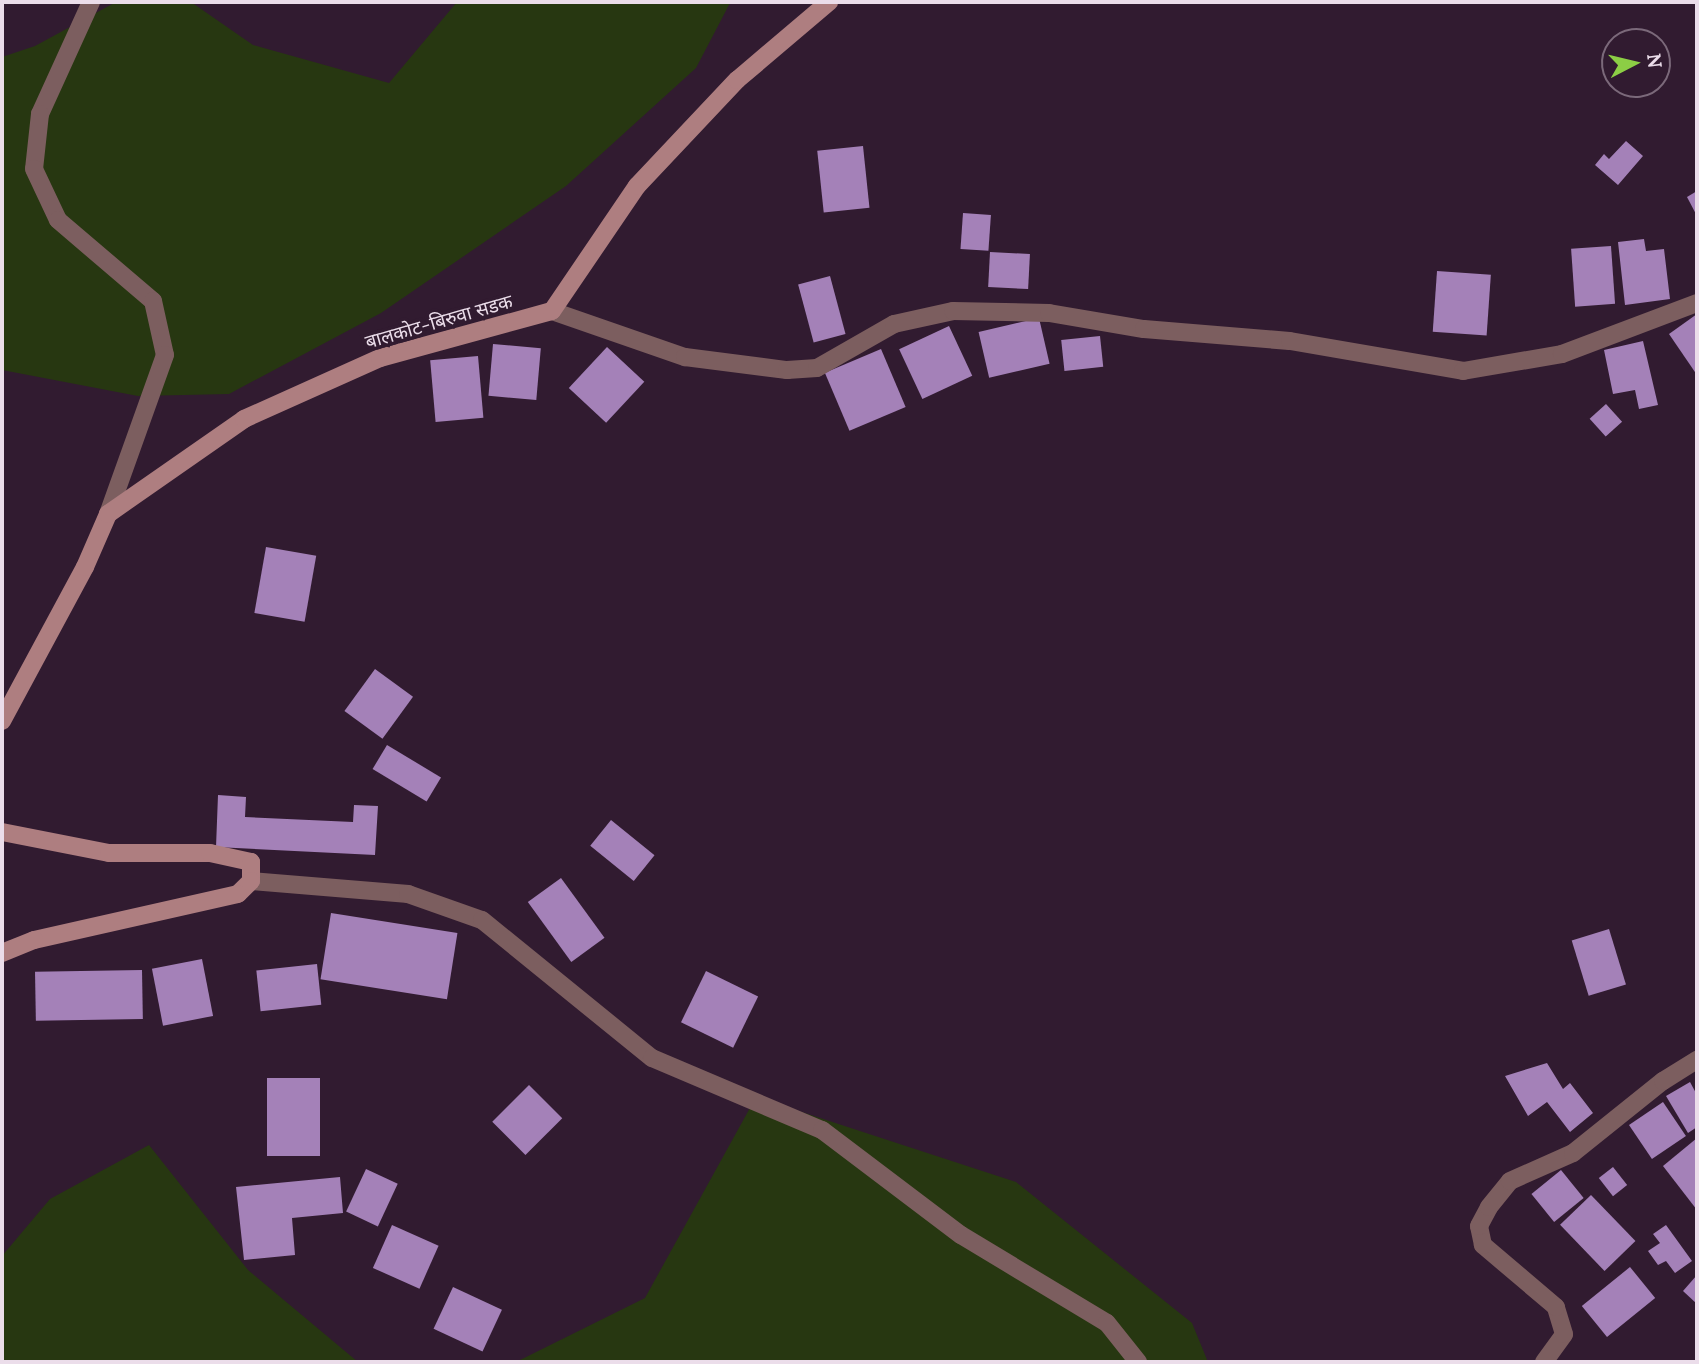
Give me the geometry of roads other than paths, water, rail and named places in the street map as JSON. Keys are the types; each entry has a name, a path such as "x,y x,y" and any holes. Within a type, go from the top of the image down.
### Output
{"main road":[{"path":"552,312 637,186 737,80 829,2"},
{"name":"बालकोट-बिरुवा सडक","path":"108,514 244,419 380,358 552,312"},
{"path":"2,721 85,567 108,514"},
{"path":"2,832 109,853 210,853 251,862 251,881 238,894 34,940 2,953"}],"street":[{"path":"91,2 40,114 34,169 58,220 153,301 165,355 108,514"},
{"path":"552,312 685,357 786,369 817,368 894,324 953,311 1049,313 1144,329 1290,341 1463,371 1562,354 1697,303"},
{"path":"251,881 408,894 482,920 652,1058 822,1130 961,1235 1107,1323 1138,1362"},
{"path":"1544,1362 1564,1334 1556,1307 1483,1245 1479,1226 1510,1181 1573,1153 1663,1081 1697,1060"}]}
